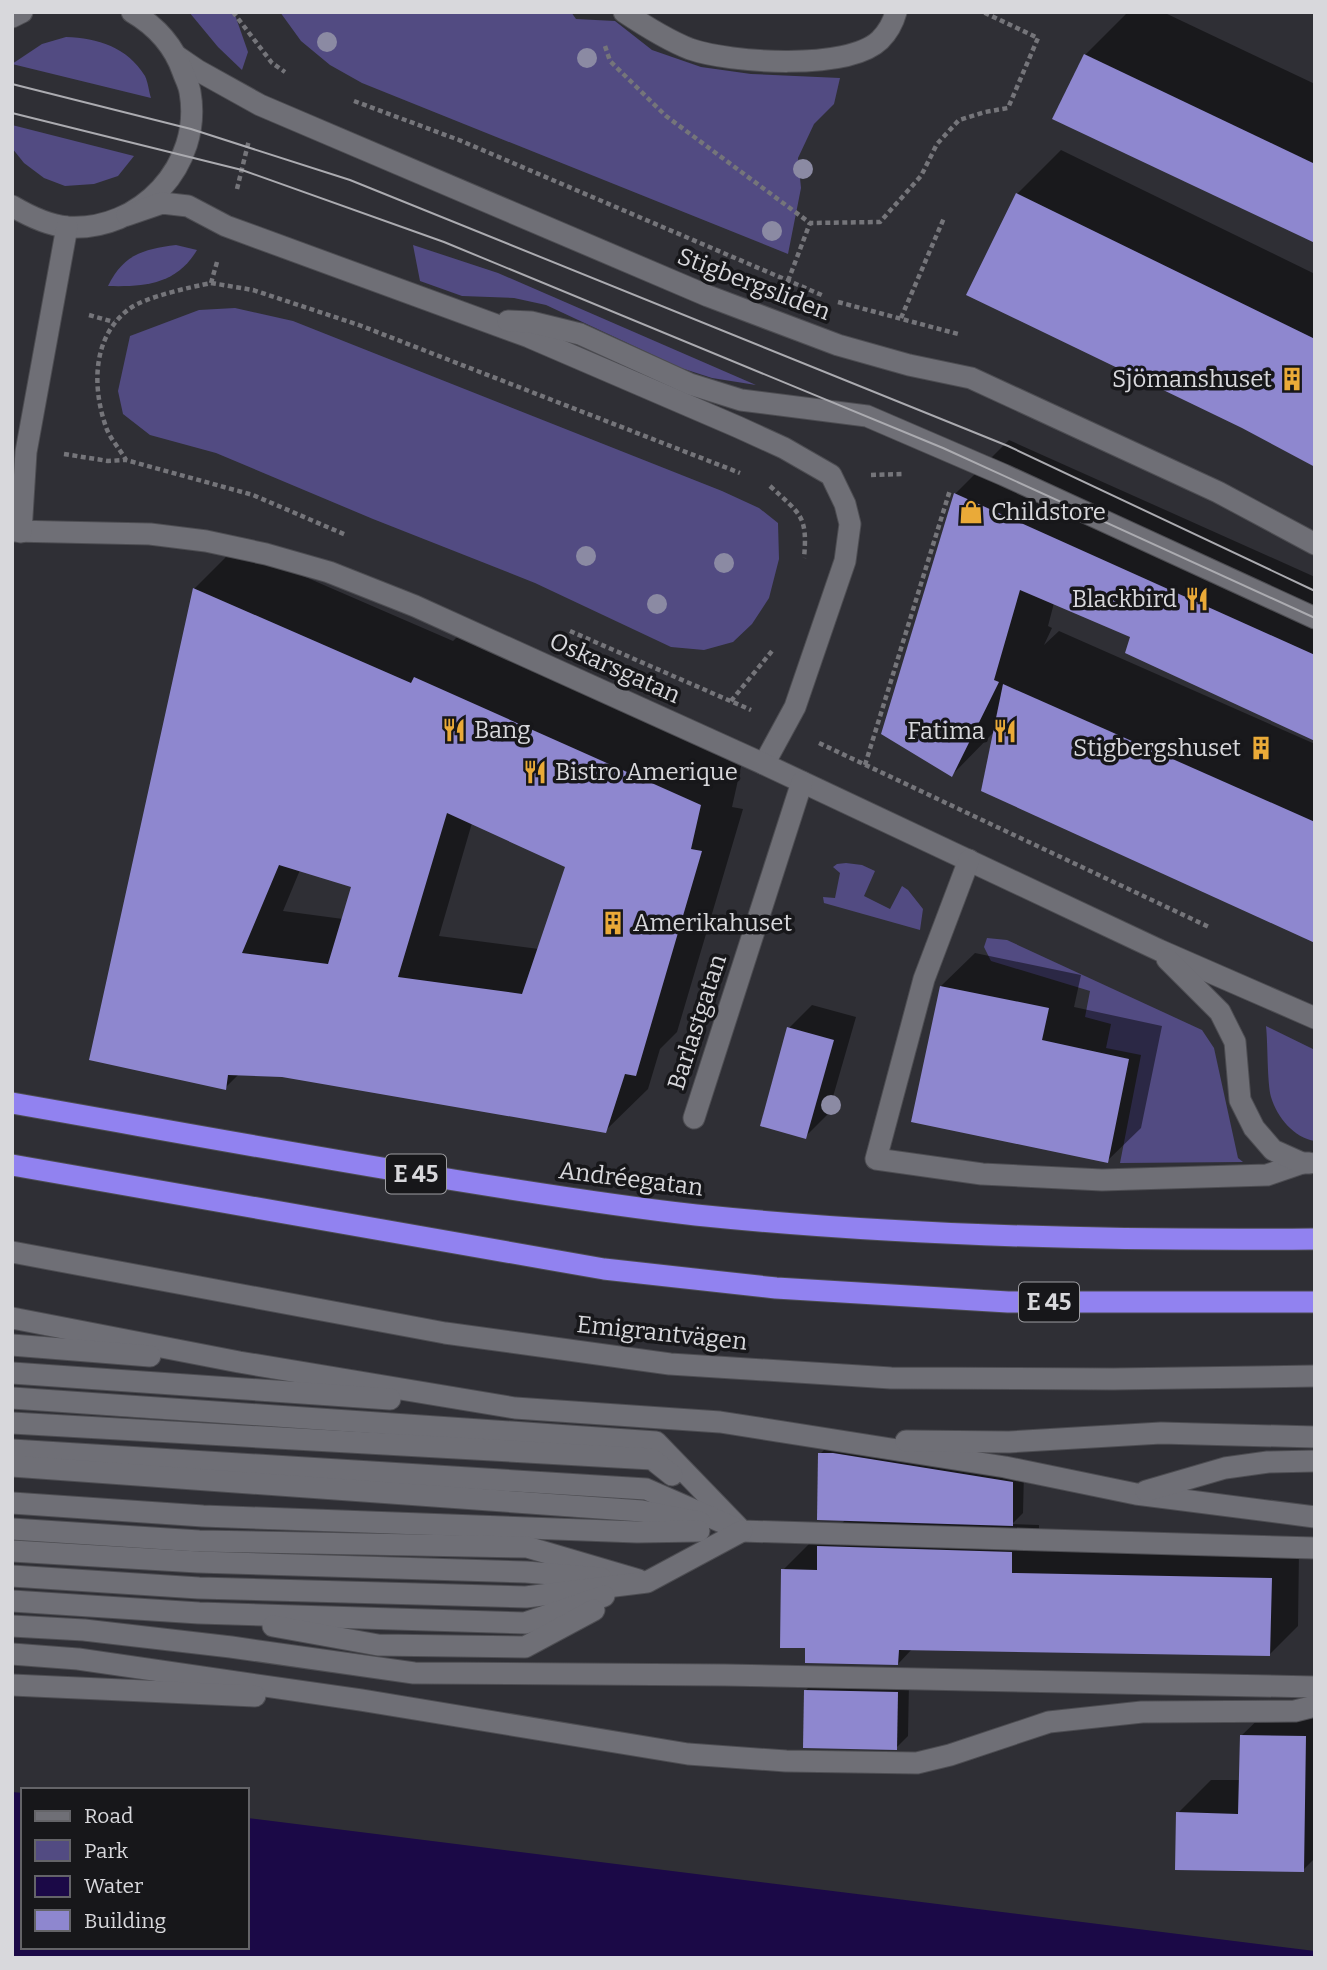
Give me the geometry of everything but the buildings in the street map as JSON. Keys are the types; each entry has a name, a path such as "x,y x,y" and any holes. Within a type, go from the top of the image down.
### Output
{"highway":[{"name":"Andréegatan","path":"12,1103 541,1194 694,1214 997,1237 1315,1239"},
{"name":"E 45","path":"12,1165 604,1269 776,1289 1008,1302 1315,1302"}],"street":[{"path":"12,17 22,12"},
{"name":"Stigbergsliden","path":"127,215 145,204 174,174 191,129 190,93 178,57 164,37 145,19 132,12"},
{"path":"624,12 649,29 692,49 743,60 805,61 855,53 879,42 891,26 896,12"},
{"name":"Stigbergsliden","path":"178,57 197,71 260,105 708,296 838,345 909,365 971,378 1218,492 1315,544"},
{"name":"Stigbergsliden","path":"12,206 35,219 67,226 98,225 162,203 188,206 226,226 489,321 738,427 784,448 831,475 845,504 850,524 845,561 795,707 783,726"},
{"path":"17,531 26,452 67,226"},
{"name":"Stigbergsliden","path":"489,321 531,323 580,334 690,384 741,400 867,416 1004,475 1315,618"},
{"name":"Oskarsgatan","path":"17,531 150,534 205,541 266,554 329,572 415,606 764,764 1158,950 1315,1018"},
{"path":"764,764 783,726"},
{"name":"Barlastgatan","path":"694,1118 802,782"},
{"path":"969,860 924,979 876,1160 982,1174 1101,1180 1267,1175 1309,1163"},
{"name":"Oskarsgatan","path":"1158,950 1220,1012 1235,1042 1240,1100 1254,1128 1273,1150 1309,1163"},
{"name":"Emigrantvägen","path":"12,1252 445,1333 670,1364 891,1378 1315,1376"},
{"path":"12,1318 240,1362 515,1408"},
{"path":"12,1345 240,1362"},
{"path":"12,1373 720,1422 1005,1467 1136,1494 1315,1517"},
{"path":"12,1398 654,1451 742,1531"},
{"path":"12,1423 654,1451"},
{"path":"830,1440 1009,1442 1161,1433 1315,1437"},
{"path":"12,1450 646,1489 742,1531"},
{"path":"1136,1494 1225,1468 1268,1462 1315,1461"},
{"path":"12,1466 742,1531 1315,1548"},
{"path":"12,1503 203,1516 639,1521"},
{"path":"1287,1515 1315,1508"},
{"path":"12,1529 199,1541 527,1547 647,1582"},
{"path":"199,1613 378,1645 525,1647 742,1531"},
{"path":"12,1551 198,1562 526,1573 647,1582"},
{"path":"12,1576 199,1588 526,1597 647,1582"},
{"path":"12,1601 199,1613 525,1623 647,1582"},
{"path":"12,1626 84,1630 231,1647 414,1673 738,1675 1315,1687"},
{"path":"12,1654 78,1659 361,1700 688,1754 786,1761 917,1763 950,1755 1048,1722 1142,1712 1295,1712 1315,1706"},
{"path":"12,1685 361,1700"}],"path":[{"path":"233,12 272,63 291,76"},
{"path":"601,37 611,61 666,116 810,223 880,222 921,176 937,144 960,120 1007,108 1038,38 983,12"},
{"path":"350,100 497,155 825,296"},
{"path":"901,318 944,218"},
{"path":"788,281 810,223"},
{"path":"211,283 253,290 359,325 745,475"},
{"path":"837,301 963,336"},
{"path":"114,322 101,344 98,396 107,430 126,460"},
{"path":"26,452 65,454 108,461 126,460 253,495 358,540"},
{"path":"865,765 952,483"},
{"path":"769,485 801,515 806,540 804,561"},
{"path":"569,631 731,701 1215,930"},
{"path":"731,701 774,646"}],"green space":[{"path":"189,12 234,12 248,52 242,70 218,47"},
{"path":"280,12 571,12 576,19 615,21 652,50 701,67 751,74 840,78 834,104 814,124 798,158 801,188 788,254 362,83 330,65 301,41"},
{"path":"66,37 89,39 121,51 145,76 151,98 12,64 42,44"},
{"path":"12,125 134,156 118,176 94,184 65,186 44,178 24,163 12,148"},
{"path":"176,245 197,250 180,270 170,277 135,286 108,286 120,267 135,255"},
{"path":"413,245 498,273 756,385 712,378 681,368 546,305 514,298 462,296 420,281"},
{"path":"235,308 293,321 759,508 778,523 779,559 769,598 752,624 733,642 704,650 671,647 535,583 216,453 150,435 123,414 118,391 130,336 199,310"},
{"path":"846,863 862,865 875,871 864,896 890,909 902,886 908,890 923,909 920,930 824,903 823,897 835,898 840,873 833,867"},
{"path":"987,938 1007,940 1202,1030 1214,1048 1238,1158 1243,1162 1120,1163 1141,1055 1106,1048 1111,1024 1085,1017 1090,991 991,961 984,947"},
{"path":"1266,1026 1315,1050 1315,1141 1293,1131 1274,1105 1269,1082"}],"water":[{"path":"12,1792 21,1793 21,1949 248,1949 248,1818 1315,1951 1315,1958 12,1958"}],"tram line":[{"path":"12,84 191,129 350,180 1008,446 1315,591"},
{"path":"12,113 242,170 444,242 943,448 1315,618"}],"place":[{"name":"Sjömanshuset","path":"1292,379"},
{"name":"Childstore","path":"971,512"},
{"name":"Blackbird","path":"1197,599"},
{"name":"Bang","path":"454,730"},
{"name":"Fatima","path":"1005,731"},
{"name":"Stigbergshuset","path":"1261,748"},
{"name":"Bistro Amerique","path":"535,772"},
{"name":"Amerikahuset","path":"613,923"}]}
